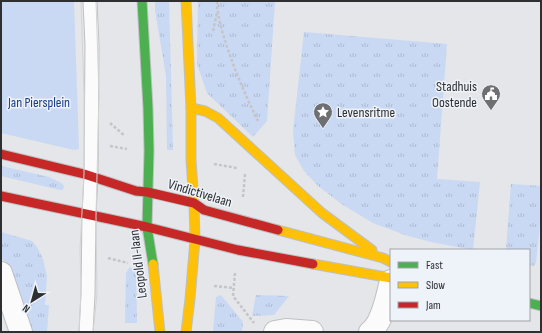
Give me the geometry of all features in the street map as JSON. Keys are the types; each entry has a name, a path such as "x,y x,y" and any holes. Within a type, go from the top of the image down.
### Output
{"street":[{"path":"142,1 148,108 149,151 147,192"},
{"path":"186,1 195,240 186,332"},
{"path":"191,108 210,112 218,118 322,213 387,260"},
{"name":"Vindictivelaan","path":"1,154 91,176 136,191 147,192 194,203 204,210 387,260"},
{"name":"Leopold II-laan","path":"147,192 147,226 154,270 160,332"},
{"path":"1,196 147,226 195,240 238,250 390,280"},
{"path":"1,274 21,332"},
{"path":"370,332 373,330 384,313 390,285"},
{"path":"530,303 541,306"},
{"path":"265,329 312,332"}],"lane":[{"path":"86,332 91,176 92,45 90,1"}],"path":[{"path":"216,1 217,13 227,47 240,82 262,126"},
{"path":"233,296 265,329"}],"green space":[{"name":"Jan Piersplein","path":"1,1 74,1 79,149 74,150 1,133"},
{"path":"155,1 169,1 173,150 167,150 166,76 155,10"},
{"path":"198,1 275,1 267,121 253,137 207,93 197,64"},
{"path":"304,32 447,44 437,179 480,182 473,249 431,242 405,235 373,223 343,205 318,186 304,171 295,155 293,131"},
{"path":"1,166 49,177 63,184 64,188 60,190 1,176"},
{"path":"511,184 541,186 541,214 536,263 534,266 530,265 530,249 506,249"},
{"path":"1,232 32,241 43,259 47,276 45,305 49,305 47,332 30,332 13,280 6,263 1,258"},
{"path":"130,267 136,272 137,323 125,323 126,273"},
{"path":"221,295 243,322 242,332 213,332 216,297"},
{"path":"256,295 289,296 274,315 252,316"}],"tram line":[{"path":"79,332 81,292 80,250 84,174 84,94 81,1"},
{"path":"93,332 97,294 96,216 99,95 96,1"}],"traffic: fast":[{"path":"142,1 149,151 147,227 153,264"},
{"path":"530,303 541,306"}],"traffic: slow":[{"path":"186,1 195,240 186,332"},
{"path":"191,108 205,111 218,118 322,213 372,250"},
{"path":"278,230 383,258 390,262"},
{"path":"153,264 160,332"},
{"path":"313,264 390,278"}],"traffic: jam":[{"path":"1,154 84,174 136,191 147,192 194,203 204,210 278,230"},
{"path":"1,196 147,227 238,250 313,264"}],"place":[{"name":"Stadhuis Oostende","path":"491,111"},
{"name":"Levensritme","path":"323,129"}]}
